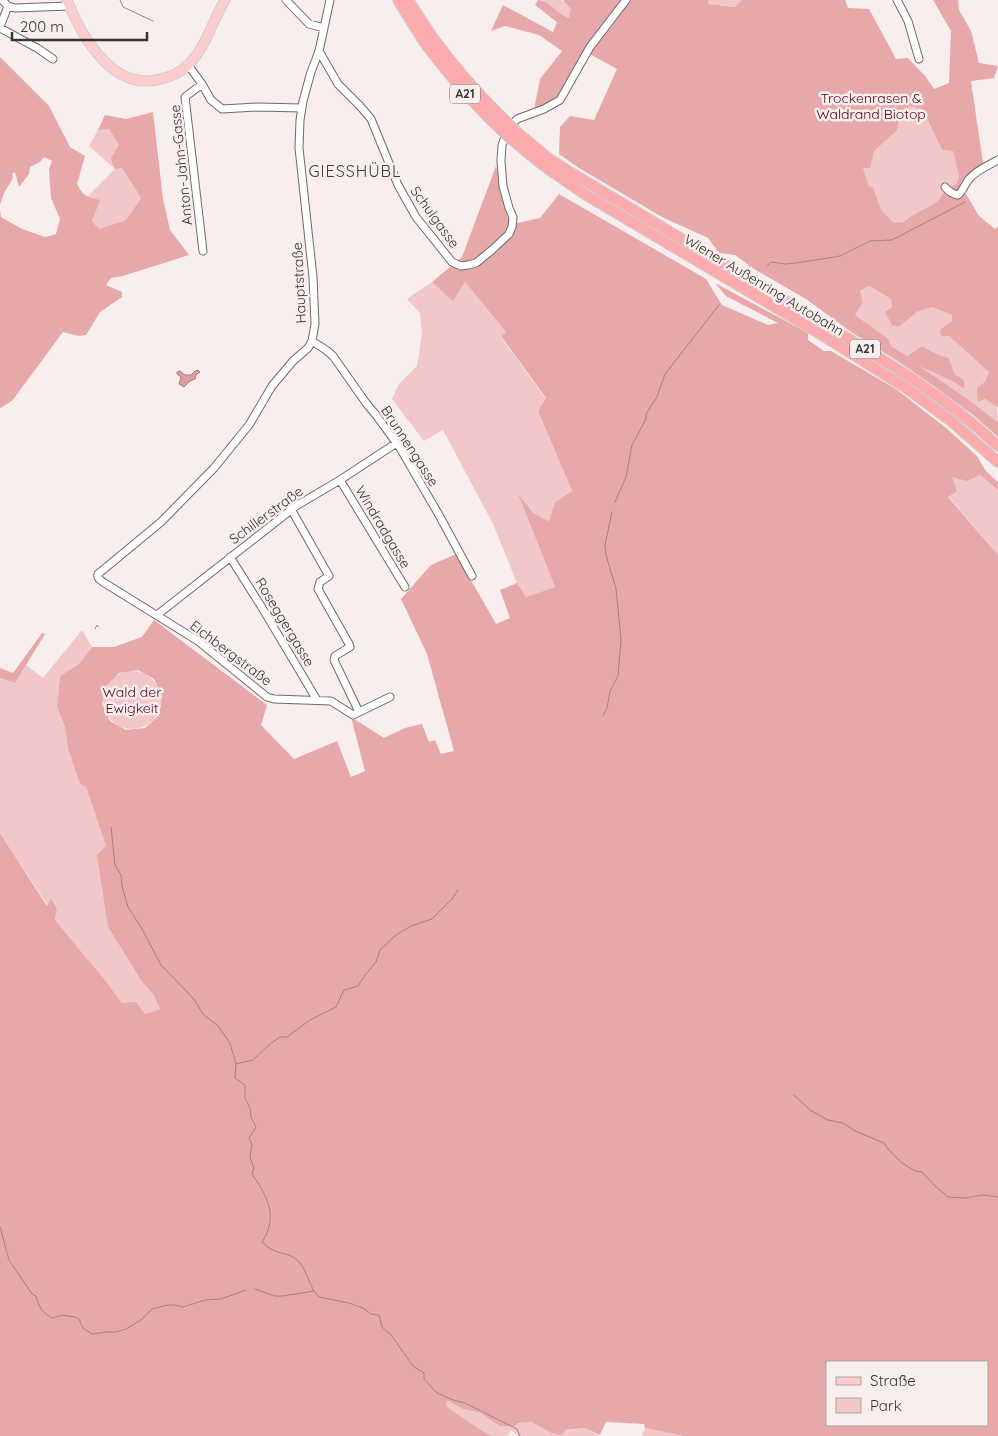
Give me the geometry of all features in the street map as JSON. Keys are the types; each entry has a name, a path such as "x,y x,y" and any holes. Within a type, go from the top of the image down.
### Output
{"highway":[{"name":"A21","path":"398,0 429,41 494,110 514,135"},
{"name":"A21","path":"408,0 429,41"},
{"name":"Wiener Außenring Autobahn","path":"514,135 568,171 859,345 958,412 998,446"},
{"name":"Wiener Außenring Autobahn","path":"514,135 543,165 583,193 822,334 906,388 951,421 998,462"}],"main road":[{"path":"68,3 101,59 127,78 147,82 168,77 188,65 198,51 225,0"}],"street":[{"path":"2,0 8,6 15,8 68,3"},
{"path":"286,0 309,24 324,28"},
{"name":"Hauptstraße","path":"98,574 161,522 214,468 249,424 272,386 293,361 308,348 312,341 315,324 313,277 299,134 302,108 311,72 319,51 330,0"},
{"name":"Schulgasse","path":"319,51 338,84 371,119 398,185 416,217 452,262 461,266 476,262 504,239 512,227 513,217 502,178 502,145 508,129 517,119 544,109 560,100 590,47 626,0"},
{"path":"896,0 908,21 919,59"},
{"path":"8,6 0,27 53,59"},
{"path":"188,65 211,100 222,109 258,107 302,108"},
{"name":"Anton-Jahn-Gasse","path":"202,84 185,97 203,251"},
{"path":"945,187 948,192 958,196 969,178 998,160"},
{"name":"Brunnengasse","path":"312,341 333,356 400,448 472,576"},
{"name":"Schillerstraße","path":"156,615 291,509 396,444"},
{"name":"Windradgasse","path":"340,480 405,587"},
{"path":"291,509 329,576 320,582 318,590 349,644 350,647 335,656 334,660 360,712 390,697"},
{"name":"Roseggergasse","path":"230,557 316,700"},
{"name":"Eichbergstraße","path":"98,574 99,579 103,582 198,640 262,694 274,699 331,701 353,714 360,712"}],"green space":[{"name":"Trockenrasen & Waldrand Biotop","path":"538,0 546,2 569,18 571,9 564,0 709,0 708,4 735,7 742,0 845,0 848,8 869,9 896,59 908,58 934,89 949,83 951,31 933,0 958,0 959,10 971,31 979,63 998,66 994,78 971,81 983,163 960,184 979,216 995,229 998,227 998,407 985,399 978,402 977,388 985,382 989,372 949,336 941,336 940,330 952,321 952,315 932,307 917,312 899,327 892,325 885,312 892,307 891,299 869,286 860,291 863,302 855,315 888,339 891,346 907,356 922,346 949,358 955,375 962,378 965,383 964,389 952,381 919,366 998,422 998,437 973,415 935,387 851,332 806,299 754,269 735,255 719,253 708,238 662,217 579,168 559,154 560,127 570,116 594,120 617,69 586,52 556,99 534,110 540,79 562,51 539,35 505,26 491,31 503,5 553,32 557,22 535,5","holes":["911,106 923,110 942,150 953,151 959,175 956,185 947,187 937,202 903,222 894,223 881,210 873,188 868,185 863,168 870,168 874,151 897,130 901,110"]},
{"path":"543,0 561,0 571,9 570,18 563,17"},
{"path":"709,0 742,0 736,7 708,4"},
{"name":"Trockenrasen & Waldrand Biotop","path":"883,55 919,96 919,112 923,110 942,150 953,151 959,174 956,185 947,187 937,202 911,216 876,240 854,156"},
{"path":"0,57 49,106 70,147 85,156 77,184 86,195 100,200 92,221 99,229 126,220 141,198 122,168 115,169 111,158 119,145 109,129 98,130 105,115 126,119 153,112 163,199 170,230 189,255 111,278 106,285 122,292 122,297 100,312 86,335 79,336 63,332 12,401 0,408 0,211 1,217 22,229 45,237 56,234 60,219 51,198 49,169 52,161 44,157 40,162 30,167 29,174 19,187 15,172 12,174 13,178 4,193 0,205"},
{"path":"109,129 119,145 115,169 89,146 98,130"},
{"path":"496,166 508,218 518,223 540,218 559,194 706,279 722,305 768,325 778,323 726,296 715,283 808,333 808,340 824,351 831,351 896,389 946,428 977,456 986,471 998,482 998,490 980,475 967,481 952,477 957,491 948,497 998,555 998,1436 683,1436 645,1428 644,1424 606,1422 600,1435 585,1428 566,1430 561,1435 551,1433 531,1422 519,1423 514,1426 499,1426 481,1413 463,1409 448,1401 446,1402 447,1407 493,1436 0,1436 0,833 47,906 51,898 57,908 55,920 122,1003 136,1002 145,1014 160,1009 153,994 142,982 108,927 97,855 106,846 86,787 80,784 68,749 65,727 57,707 60,676 79,664 92,647 114,647 142,637 154,620 267,705 261,725 294,759 337,741 351,777 365,771 351,717 384,738 405,728 422,724 429,742 435,740 441,754 454,751 427,654 401,599 431,565 456,554 496,624 510,618 500,590 517,583 526,597 555,587 518,494 533,513 549,521 555,502 572,491 538,411 546,398 501,336 506,332 465,282 453,301 432,282 462,257","holes":["138,670 154,679 162,696 159,715 145,728 126,730 110,721 102,704 106,686 119,673"]},
{"path":"122,168 141,198 126,220 99,229 92,221 87,197 115,169"},
{"path":"432,282 453,300 465,282 506,332 501,337 546,399 538,411 572,491 555,502 549,521 533,513 519,497 555,587 526,597 517,583 493,524 443,430 424,441 392,399 399,384 417,366 422,334 420,313 407,299"},
{"path":"869,286 891,299 899,327 917,312 932,307 952,315 949,336 989,372 978,402 985,399 997,406 998,422 962,395 915,364 952,381 964,389 964,381 955,375 949,358 922,346 907,356 891,346 855,315 863,302 860,291"},
{"path":"980,475 998,490 998,555 948,496 957,491 951,477"},
{"path":"82,630 92,647 79,664 60,676 57,707 65,727 68,749 80,784 86,787 106,846 108,927 142,982 153,994 160,1009 145,1014 122,1003 55,920 57,907 51,898 48,906 0,833 0,678 15,683 26,665 43,678"},
{"path":"42,633 45,634 15,683 0,678 0,668 13,673"},
{"name":"Wald der Ewigkeit","path":"126,671 138,671 148,675 157,684 161,706 153,721 138,729 126,729 116,725 107,716 103,706 103,694 107,684 116,675"},
{"path":"447,1401 463,1409 481,1413 499,1426 531,1422 551,1433 585,1428 600,1436 518,1436 511,1430 508,1436 493,1436 447,1407"},
{"path":"645,1428 683,1436 642,1436"}],"shaded area":[{"path":"198,370 200,372 196,375 195,379 184,387 179,384 181,377 177,372 180,371 185,375 191,375"}],"waterway":[{"path":"120,0 123,7 153,21"},
{"path":"767,266 771,262 785,264 840,256 870,241 892,240 965,202"},
{"path":"615,502 626,477 632,445 646,419 646,414 657,397 665,374 719,305"},
{"path":"603,716 607,708 610,691 618,676 621,640 616,589 605,545 612,512"},
{"path":"95,629 97,625 99,627"},
{"path":"111,827 115,865 121,875 128,907 161,965 193,998 203,1014 218,1026 230,1043 236,1064 235,1078 245,1085 245,1098 256,1127 249,1138 252,1145 250,1157 254,1168 252,1174 269,1206 270,1224 262,1242 271,1249 295,1258 305,1271 314,1291"},
{"path":"236,1064 253,1060 280,1037 287,1037 310,1020 336,1007 344,990 358,986 376,962 380,950 396,935 411,926 432,919 452,899 458,890"},
{"path":"794,1095 810,1110 828,1120 843,1123 855,1131 884,1143 902,1163 915,1171 922,1172 948,1197 965,1198 983,1195 998,1197"},
{"path":"0,1227 9,1260 32,1294 36,1296 44,1312 53,1318 62,1315 75,1317 79,1319 83,1328 92,1334 116,1332 126,1329 141,1320 152,1309 167,1305 183,1307 205,1300 221,1299 246,1290"},
{"path":"255,1289 275,1296 314,1291 319,1297 349,1303 363,1308 371,1314 379,1315 382,1327 391,1335 413,1366 424,1373 424,1379 437,1393 465,1403 517,1429 520,1436"}],"district":[{"name":"GIESSHÜBL","path":"355,171"}]}
